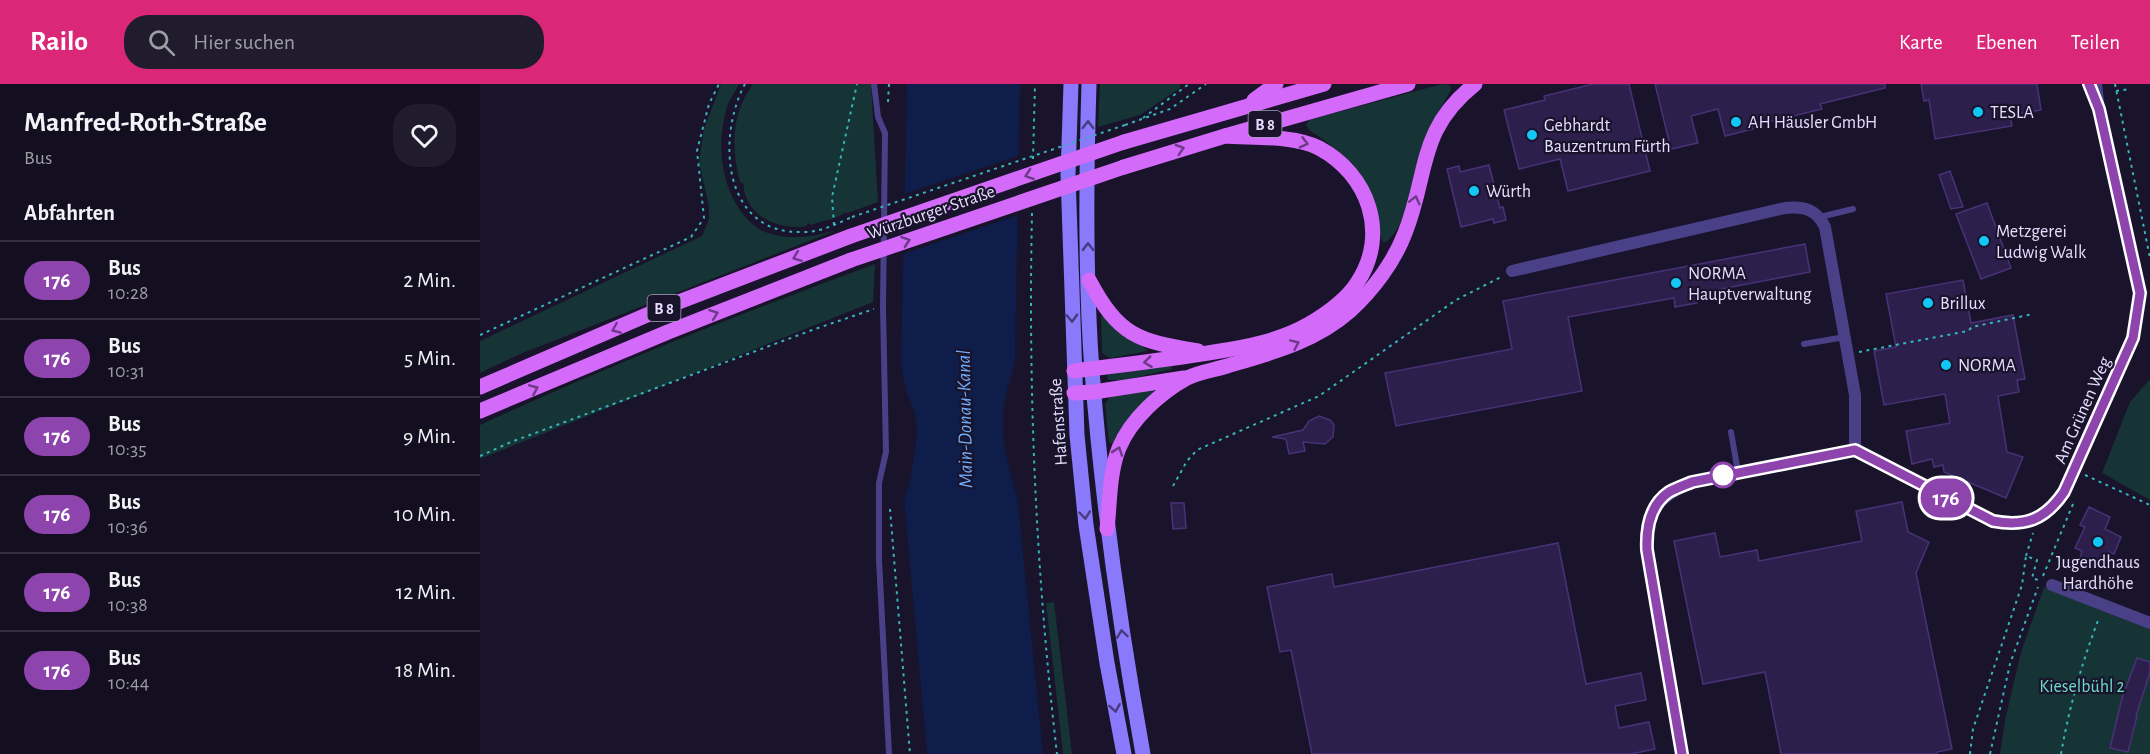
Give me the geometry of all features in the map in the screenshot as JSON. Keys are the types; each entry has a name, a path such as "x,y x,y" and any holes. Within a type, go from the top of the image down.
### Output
{"main road":[{"name":"Hafenstraße","path":"1071,84 1068,176 1077,435 1086,525 1107,663 1124,754"},
{"path":"1089,84 1086,166 1092,369 1107,530 1143,754"},
{"path":"1244,106 1276,84"},
{"name":"Würzburger Straße","path":"480,387 663,308 851,236 1124,142 1324,84"},
{"name":"Würzburger Straße","path":"480,411 668,332 851,260 1124,167 1408,84"},
{"path":"1074,393 1189,377 1290,347 1328,328 1353,308 1384,271 1405,233 1425,155 1436,129 1461,95 1475,84"},
{"path":"1074,371 1261,344 1286,335 1321,317 1347,296 1357,284 1370,256 1372,224 1367,202 1356,178 1340,161 1316,147 1292,140 1225,136"},
{"path":"1089,280 1102,305 1118,324 1141,339 1210,353"},
{"path":"1107,530 1114,464 1123,439 1143,413 1189,377"}],"street":[{"name":"Am Grünen Weg","path":"2089,84 2099,109"},
{"name":"Am Grünen Weg","path":"2037,519 2055,506 2064,492 2133,338 2145,293 2099,109 2096,84"},
{"path":"1512,271 1785,208 1798,206 1811,210 1820,217 1825,227 1855,395 1855,450"},
{"path":"1682,754 1646,533 1655,507 1669,493 1692,482 1855,450 1993,521 2015,524 2037,519"},
{"path":"2046,583 2150,622"}],"lane":[{"path":"874,84 878,117 885,132 883,308 886,452 879,483 879,549 889,754"},
{"path":"1820,217 1853,209"},
{"path":"1804,344 1845,337"},
{"path":"1731,432 1738,473"}],"path":[{"path":"480,335 691,237 705,218 697,151 709,104 719,84"},
{"path":"746,84 730,123 729,148 732,173 741,199 757,218 778,229 802,232 817,231 986,170 1141,120 1170,109 1206,84"},
{"path":"834,225 832,197 857,84"},
{"path":"1034,94 1035,84"},
{"path":"1141,120 1190,84"},
{"path":"2115,84 2150,258"},
{"path":"2116,91 2130,89"},
{"path":"1031,241 1032,442 1049,680 1058,754"},
{"path":"1173,486 1187,461 1197,450 1319,396 1456,300 1512,271"},
{"path":"480,456 511,442 815,329 883,308"},
{"path":"1848,354 1968,331 1971,327 2033,314"},
{"path":"2085,475 2150,504"},
{"path":"890,498 909,754"},
{"path":"1970,754 1973,729 2022,585 2026,556 2037,519"},
{"path":"1990,754 2010,664 2046,583 2032,578 2037,560 2026,556"},
{"path":"2061,754 2066,726 2089,642 2104,605"}],"green space":[{"path":"721,84 739,84 724,117 721,143 727,183 743,214 753,225 774,235 810,236 837,230 520,354 480,373 480,341 702,236 709,219 709,207 699,162 704,129"},
{"path":"753,84 871,84 878,202 812,225 807,223 807,226 798,227 771,222 756,212 746,197 744,184 740,182 734,144 740,107"},
{"path":"1100,84 1180,84 1180,88 1140,115 1098,127"},
{"path":"1442,84 1450,85 1451,90 1423,145 1405,213 1394,234 1383,242 1377,210 1359,173 1342,154 1309,130 1306,125 1309,120"},
{"path":"875,264 873,302 480,459 480,425 676,340"},
{"path":"1101,316 1148,351 1110,358 1102,353"},
{"path":"1171,364 1172,369 1125,380 1108,380 1107,375 1115,372"},
{"path":"2150,379 2150,500 2102,473 2130,402"},
{"path":"1151,388 1155,391 1114,444 1109,443 1105,404 1110,397"},
{"name":"Kieselbühl 2","path":"2044,587 2150,629 2150,754 2000,754 2005,720 2021,652"},
{"path":"1054,602 1072,754 1063,754 1046,603"}],"water":[{"name":"Main-Donau-Kanal","path":"907,84 1020,84 1015,360 1003,407 1003,433 1018,503 1043,754 927,754 904,499 911,477 917,433 916,417 906,390 901,363"}],"pier":[{"path":"1021,155 1020,214 900,255 901,195"}],"building":[{"path":"1593,84 1629,84 1650,171 1568,191 1560,159 1519,169 1504,110 1545,100 1544,96"},
{"path":"1655,84 1885,84 1885,88 1820,104 1822,109 1752,126 1753,129 1725,136 1718,109 1691,116 1698,143 1671,149"},
{"name":"TESLA","path":"1921,84 2037,84 2041,110 2010,115 2012,126 1935,139 1929,100 1924,101"},
{"name":"Würth","path":"1489,165 1500,208 1503,207 1506,220 1494,223 1493,219 1461,227 1447,169 1459,166 1460,172"},
{"path":"1950,171 1963,207 1951,209 1939,175"},
{"name":"Metzgerei Ludwig Walk","path":"1987,203 2011,268 1981,279 1956,214"},
{"path":"1805,244 1810,272 1695,294 1697,303 1675,307 1674,298 1568,317 1582,391 1396,426 1385,373 1512,349 1503,301"},
{"path":"1963,280 1971,323 2013,315 2025,379 2017,380 2019,392 1998,396 2007,452 2023,457 2006,498 1944,472 1943,465 1934,467 1932,459 1912,464 1906,431 1950,423 1945,394 1884,405 1874,351 1896,347 1886,294"},
{"path":"1319,416 1330,420 1334,425 1333,437 1325,444 1303,442 1305,451 1289,454 1286,439 1272,437 1303,430 1309,421"},
{"path":"1902,502 1908,532 1929,542 1916,573 1952,749 1937,752 1937,754 1781,754 1765,672 1703,684 1674,541 1715,533 1720,557 1757,550 1759,561 1862,541 1856,511"},
{"path":"1171,503 1184,503 1186,528 1173,529"},
{"name":"Jugendhaus Hardhöhe","path":"2089,507 2110,517 2105,529 2121,537 2114,554 2109,552 2102,567 2080,557 2082,551 2075,548 2085,527 2080,525"},
{"path":"1558,543 1586,684 1641,673 1646,700 1615,706 1619,728 1649,722 1655,749 1631,754 1312,754 1291,650 1280,652 1267,587 1332,574 1334,587"},
{"path":"2137,658 2150,662 2150,672 2136,716 2128,752 2110,748 2122,698"}],"bus line":[{"name":"176","path":"1682,754 1646,533 1655,507 1669,493 1692,482 1855,450 1964,508 1993,521 2007,524 2037,519 2055,506 2064,492 2133,338 2140,293 2099,109 2089,84"}],"place":[{"name":"TESLA","path":"1978,112"},
{"name":"AH Häusler GmbH","path":"1736,122"},
{"name":"Gebhardt Bauzentrum Fürth","path":"1532,135"},
{"name":"Würth","path":"1474,191"},
{"name":"Metzgerei Ludwig Walk","path":"1984,241"},
{"name":"NORMA Hauptverwaltung","path":"1676,283"},
{"name":"Brillux","path":"1928,303"},
{"name":"NORMA","path":"1946,365"},
{"name":"Jugendhaus Hardhöhe","path":"2098,542"}]}
